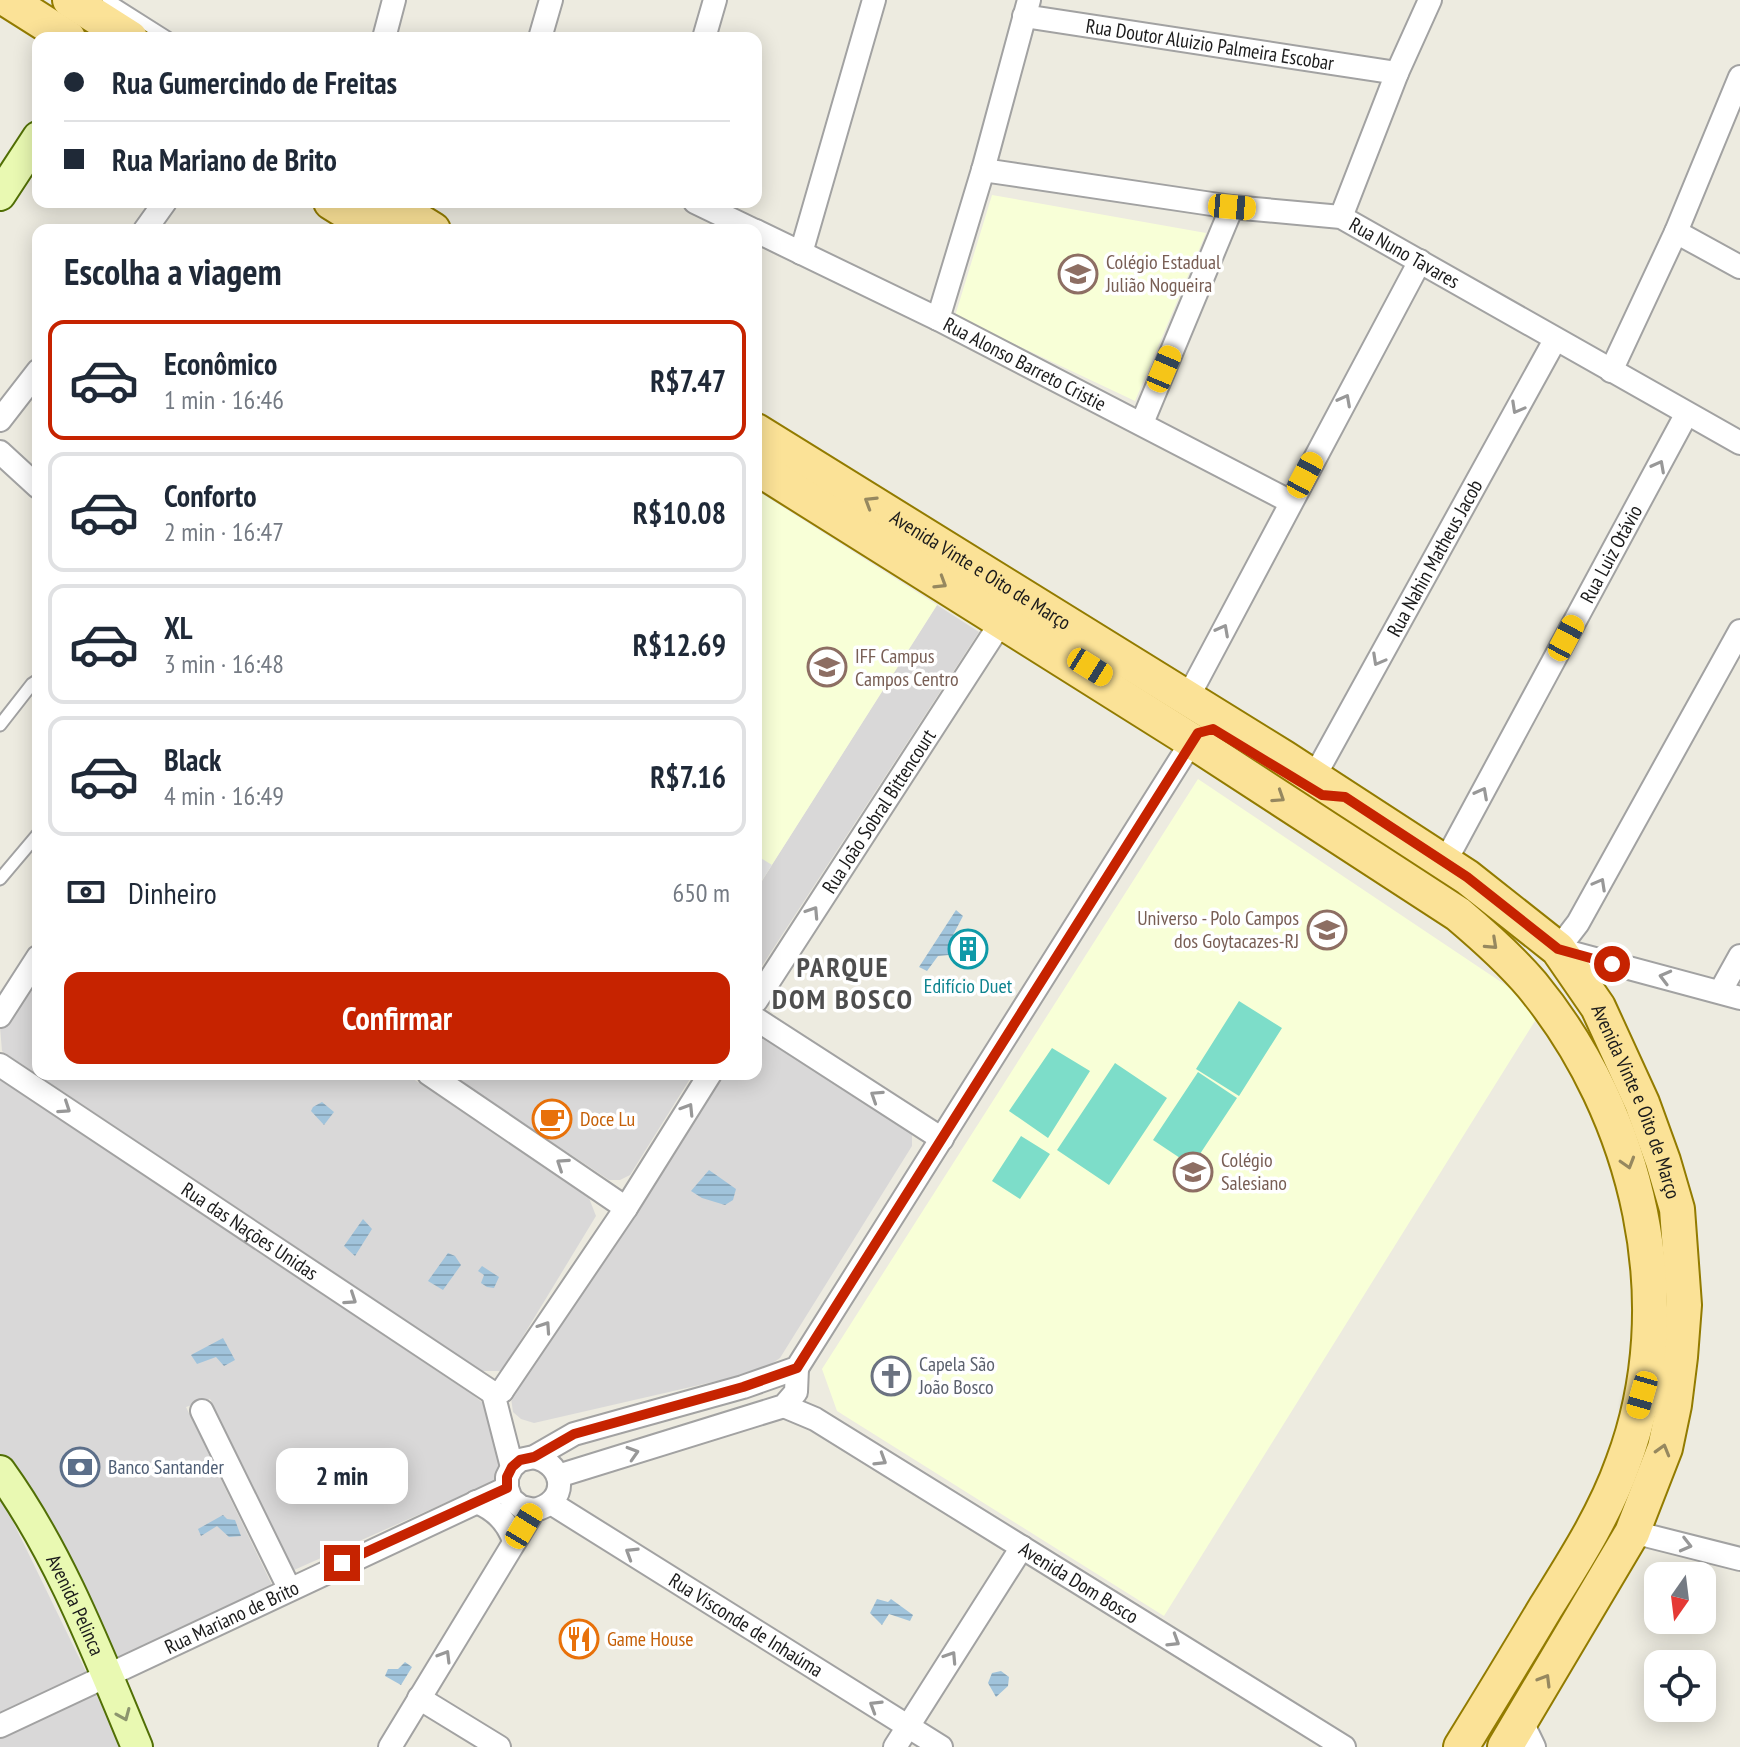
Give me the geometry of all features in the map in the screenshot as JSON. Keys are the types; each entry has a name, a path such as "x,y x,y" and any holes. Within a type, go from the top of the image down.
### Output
{"main road":[{"path":"8,0 59,32"},
{"path":"70,0 121,32"},
{"path":"0,195 32,146"},
{"path":"341,208 366,224"},
{"path":"398,208 423,224"},
{"name":"Avenida Vinte e Oito de Março","path":"762,435 1314,777 1467,877 1558,949 1598,1007 1622,1056 1658,1146 1677,1209 1684,1305 1674,1405 1665,1448 1633,1532 1520,1738"},
{"name":"Avenida Vinte e Oito de Março","path":"762,471 1449,907 1494,945 1533,986 1587,1067 1608,1108 1641,1205 1647,1252 1648,1356 1642,1395 1623,1464 1575,1560 1461,1747"},
{"path":"1014,629 1041,636 1164,713 1176,714 1187,699"},
{"path":"1192,741 1198,733 1213,729 1322,795 1345,797"},
{"path":"1633,1532 1619,1523 1616,1511 1633,1469 1651,1394 1654,1379 1648,1356"},
{"name":"Avenida Pelinca","path":"0,1471 33,1522 107,1676 137,1747"}],"street":[{"path":"386,32 394,0"},
{"path":"542,32 551,0"},
{"path":"706,32 715,0"},
{"path":"801,253 874,0"},
{"path":"1341,217 1397,73 1430,0"},
{"path":"938,319 983,170 1026,8"},
{"name":"Rua Doutor Aluizio Palmeira Escobar","path":"1026,8 1397,73"},
{"path":"1611,371 1676,232 1740,77"},
{"name":"Rua Nuno Tavares","path":"983,170 1232,207 1341,217 1740,443"},
{"path":"1142,423 1232,207"},
{"name":"Rua Alonso Barreto Cristie","path":"707,208 740,224"},
{"path":"1676,232 1740,267"},
{"name":"Rua Alonso Barreto Cristie","path":"762,235 938,319 1291,502"},
{"path":"1187,699 1420,261"},
{"name":"Rua Nahin Matheus Jacob","path":"1314,777 1555,340"},
{"path":"0,420 32,379"},
{"name":"Rua Luiz Otávio","path":"1445,862 1686,415"},
{"path":"0,452 32,481"},
{"name":"Rua João Sobral Bittencourt","path":"762,992 1014,629"},
{"path":"1740,631 1578,923 1558,949 1730,995 1740,956"},
{"path":"558,1476 790,1399 797,1368 1192,741"},
{"path":"0,1016 32,966"},
{"path":"762,1023 942,1139"},
{"name":"Rua das Nações Unidas","path":"0,1065 497,1392"},
{"path":"438,1080 626,1208"},
{"path":"542,1506 521,1507 511,1499 520,1466 511,1425 497,1392 626,1208 706,1080"},
{"name":"Rua Mariano de Brito","path":"0,1726 476,1502 520,1466 574,1434 743,1387 797,1368"},
{"name":"Avenida Dom Bosco","path":"790,1399 815,1419 1344,1747"},
{"path":"202,1411 289,1588"},
{"path":"390,1747 514,1541 542,1506 559,1491 558,1476 553,1466 544,1459 520,1466"},
{"path":"476,1502 499,1515 514,1541"},
{"name":"Rua Visconde de Inhaúma","path":"542,1506 941,1747"},
{"path":"1633,1532 1740,1559"},
{"path":"895,1747 1022,1547"},
{"path":"419,1698 499,1747"}],"lane":[{"path":"108,0 159,32"},
{"path":"0,725 32,684"},
{"path":"0,879 32,841"}],"shaded area":[{"name":"Colégio Estadual Julião Nogueira","path":"992,195 1206,233 1135,401 955,316"},
{"name":"IFF Campus Campos Centro","path":"762,494 937,605 762,881"},
{"path":"937,605 979,632 762,966 762,881"},
{"name":"Colégio Salesiano","path":"1198,779 1513,990 1538,1016 1164,1616 837,1411 822,1369"},
{"path":"762,859 772,865 762,881"},
{"path":"956,910 963,916 953,935 953,950 949,955 938,956 927,971 919,967"},
{"path":"32,980 32,1071 2,1051 0,1027"},
{"path":"1239,1001 1282,1028 1239,1096 1196,1069"},
{"path":"762,1037 912,1134 912,1146 780,1358 764,1369 534,1423 521,1419 513,1412 511,1398 717,1080 762,1080"},
{"path":"1052,1048 1090,1071 1048,1138 1009,1111"},
{"path":"1115,1063 1167,1098 1109,1185 1057,1150"},
{"path":"1198,1072 1237,1098 1192,1166 1153,1140"},
{"path":"0,1080 473,1395 489,1408 500,1465 499,1479 294,1570 210,1399 186,1407 272,1585 256,1593 257,1599 101,1672 0,1467"},
{"path":"46,1080 415,1080 589,1198 596,1216 502,1371 482,1371"},
{"path":"458,1080 689,1080 630,1175 620,1180 609,1180"},
{"path":"322,1102 334,1112 324,1125 311,1111"},
{"path":"1021,1136 1050,1154 1020,1199 992,1181"},
{"path":"709,1170 736,1189 733,1200 725,1205 691,1191"},
{"path":"363,1219 372,1229 355,1256 344,1246"},
{"path":"448,1253 455,1256 461,1265 443,1290 428,1281"},
{"path":"482,1266 499,1277 494,1288 481,1283 484,1275 478,1271"},
{"path":"223,1338 235,1360 224,1366 216,1357 197,1364 191,1355"},
{"path":"0,1495 88,1676 0,1717"},
{"path":"223,1515 235,1520 241,1536 229,1537 217,1526 201,1536 198,1529"},
{"path":"877,1599 888,1602 891,1599 913,1615 910,1621 889,1614 882,1625 870,1613"},
{"path":"405,1662 412,1667 401,1685 385,1676 388,1669 398,1669"},
{"path":"1001,1671 1009,1677 1008,1686 996,1697 988,1683 992,1673"},
{"path":"94,1687 123,1747 0,1747 0,1729"}],"place":[{"name":"Colégio Estadual Julião Nogueira","path":"1078,274"},
{"name":"IFF Campus Campos Centro","path":"827,667"},
{"name":"Universo - Polo Campos dos Goytacazes-RJ","path":"1327,930"},
{"name":"Edifício Duet","path":"968,949"},
{"name":"Doce Lu","path":"552,1119"},
{"name":"Colégio Salesiano","path":"1193,1172"},
{"name":"Capela São João Bosco","path":"891,1376"},
{"name":"Banco Santander","path":"80,1467"},
{"name":"Game House","path":"579,1639"}],"district":[{"name":"PARQUE DOM BOSCO","path":"843,983"}],"route":[{"path":"342,1563 507,1488 507,1477 520,1460 534,1457 574,1434 743,1387 797,1368 1198,733 1213,729 1322,795 1345,797 1467,877 1558,949 1612,964"}]}
